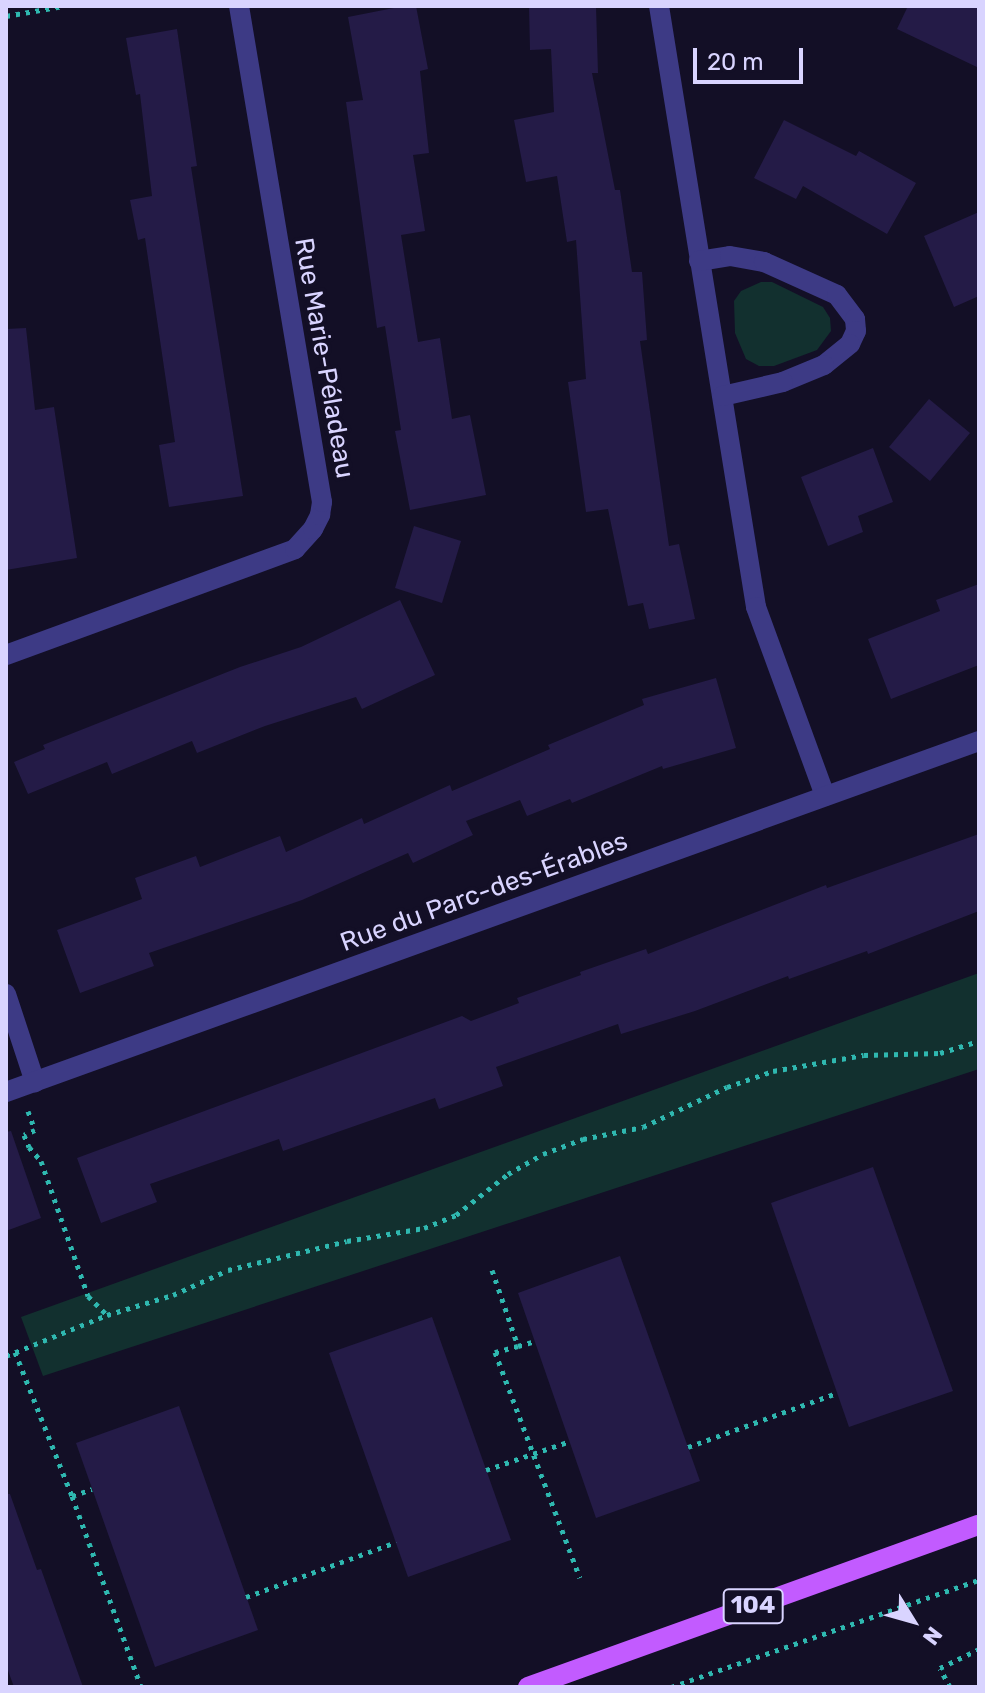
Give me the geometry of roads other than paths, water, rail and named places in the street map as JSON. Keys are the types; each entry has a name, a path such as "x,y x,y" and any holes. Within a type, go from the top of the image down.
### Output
{"main road":[{"name":"104","path":"528,1687 979,1525"}],"street":[{"name":"Rue Marie-Péladeau","path":"6,655 295,549 313,529 320,515 322,502 239,6"},
{"path":"659,6 756,607 825,796"},
{"path":"699,261 730,256 764,262 837,295 855,319 856,331 850,344 824,365 783,382 723,396"},
{"name":"Rue du Parc-des-Érables","path":"6,1092 979,741"},
{"path":"6,994 35,1082"}]}
